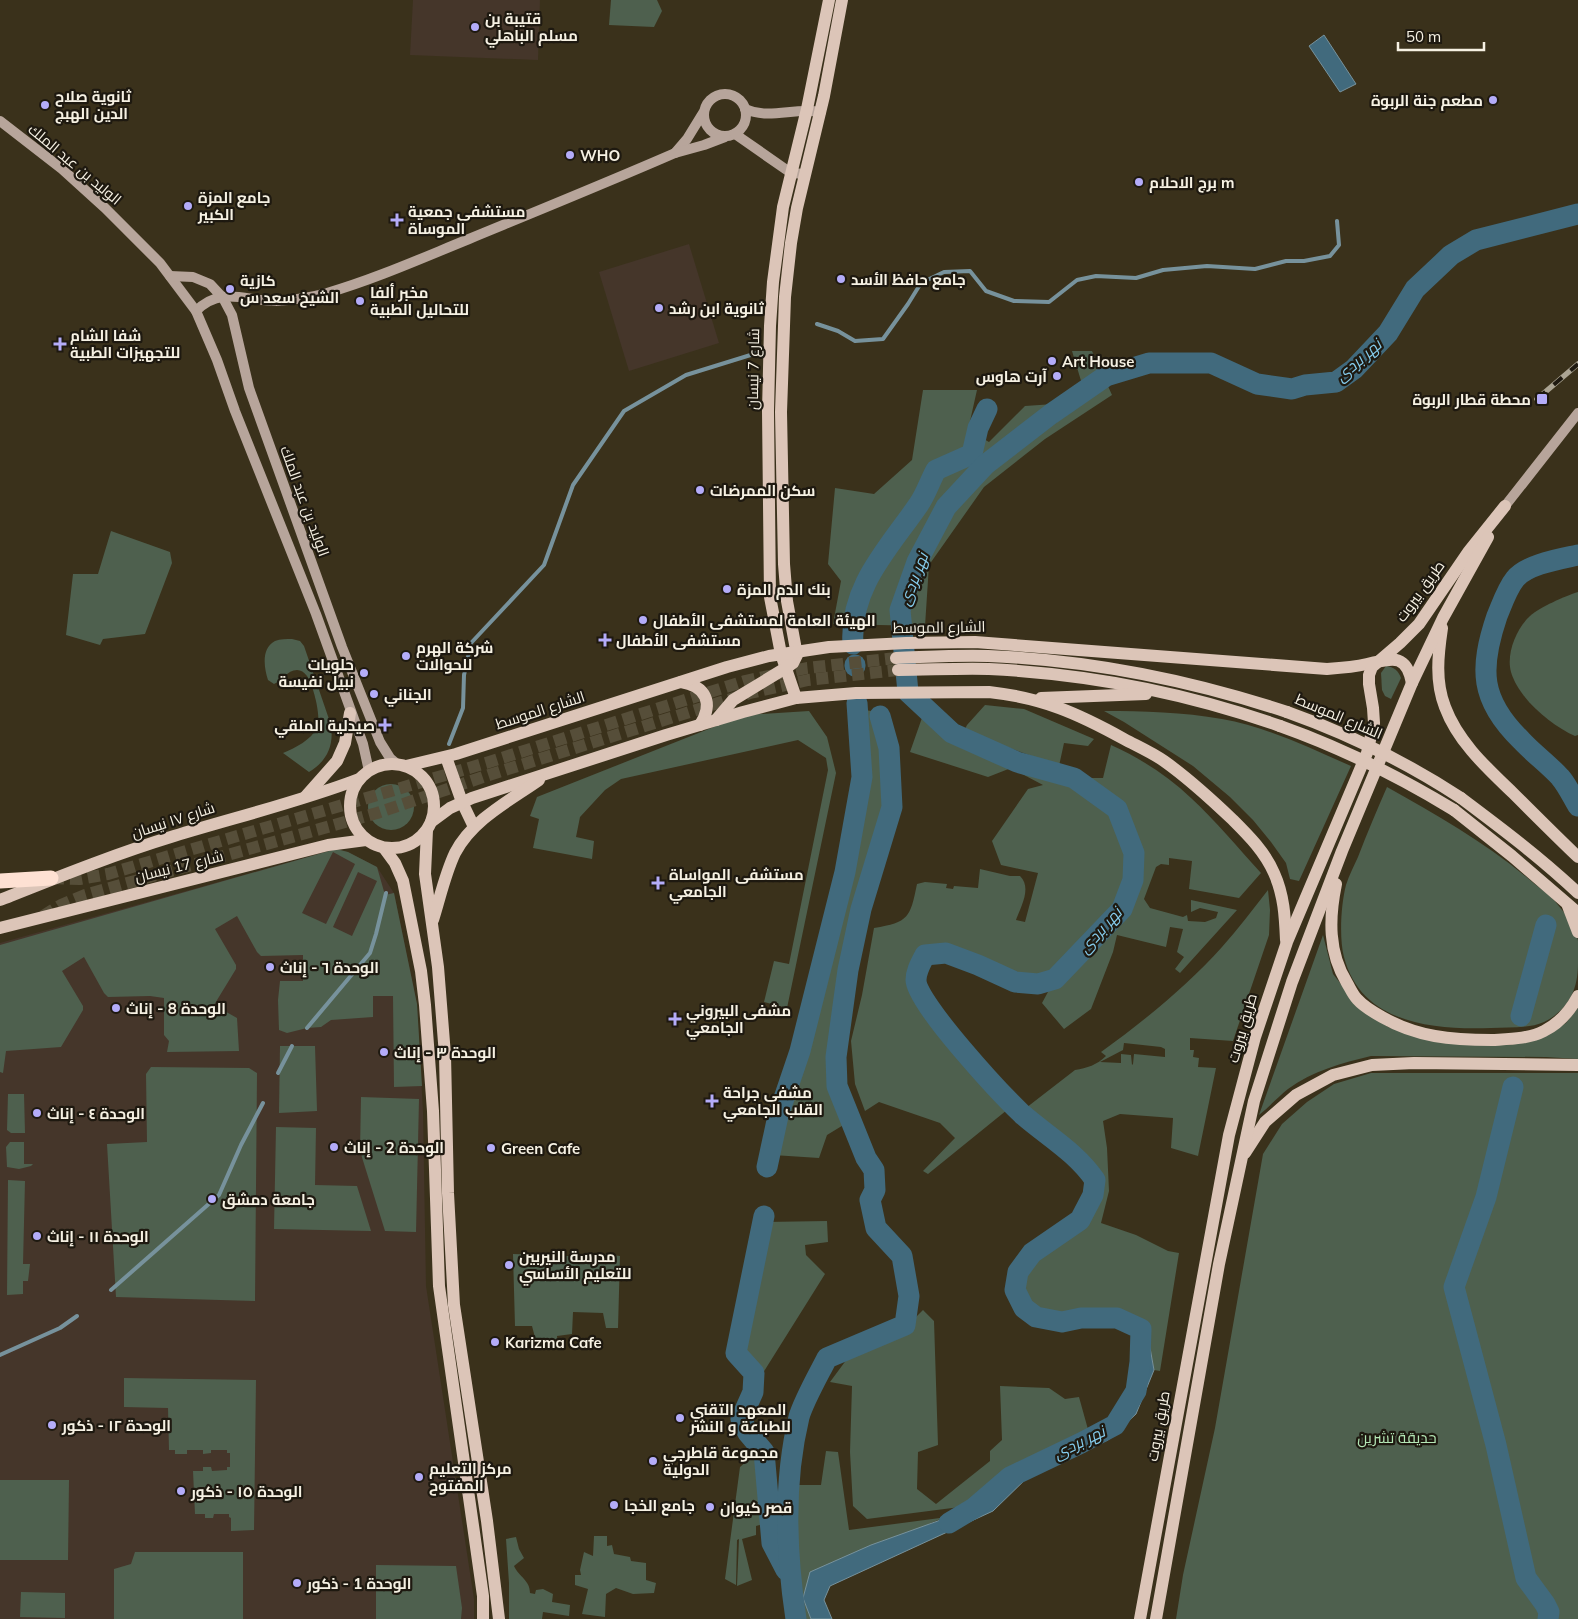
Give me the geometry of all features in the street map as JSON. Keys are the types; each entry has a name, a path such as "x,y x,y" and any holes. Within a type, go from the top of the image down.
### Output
{"highway":[{"path":"0,881 51,878"}],"main road":[{"name":"شارع 7 نيسان","path":"796,698 785,668 774,626 770,590 769,356 773,282 778,244 791,173 807,109 829,0"},
{"name":"شارع 7 نيسان","path":"798,651 789,617 785,583 781,376 787,271 797,208 821,112 842,0"},
{"path":"196,311 208,301 221,296 278,301 338,290 392,270 675,153 730,136 740,130 746,116 745,109 737,98 725,94 712,98 687,139 675,153"},
{"path":"745,109 763,114 807,109 821,112"},
{"path":"703,113 705,125 719,136 730,136 791,173 805,174"},
{"name":"الوليد بن عبد الملك","path":"0,122 62,169 99,202 160,263 196,311 218,360 236,412 313,605 350,713 363,744 364,775"},
{"name":"الوليد بن عبد الملك","path":"170,276 193,277 210,284 221,296 232,315 249,388 342,647 380,742 390,758 402,765"},
{"name":"طريق بيروت","path":"1140,1619 1229,1135 1255,1037 1287,942 1367,753 1374,723 1369,675 1376,662 1400,643 1419,624 1469,551 1578,413"},
{"name":"طريق بيروت","path":"1156,1619 1217,1273 1254,1101 1292,982 1342,852 1412,683 1443,618 1505,506"},
{"path":"1443,618 1438,658 1438,682 1444,706 1452,725 1483,764 1578,858"},
{"name":"الشارع الموسط","path":"402,765 446,757 680,681 781,654 829,647 899,643 975,642 1086,658 1219,691 1287,712 1339,732 1414,768 1461,798 1526,847 1578,893"},
{"path":"716,720 733,700 785,668 796,659 798,651"},
{"name":"الشارع الموسط","path":"1412,683 1407,667 1393,659 1353,667 1327,669 1086,658 988,656 953,656 897,664 1029,672 1089,678 1216,705 1280,726 1370,762 1454,810 1568,903"},
{"path":"680,681 695,685 706,697 707,712 700,725"},
{"path":"500,1619 454,1305 448,1193 445,1054 442,1008 426,874 429,826 434,803 432,794 422,777 402,765 382,765 364,775 351,796 350,806 354,825 366,840 384,848 393,848 412,843 429,826 442,813 462,802 716,720 796,698 856,693 989,692 1031,699 1052,704 1084,717 1162,760 1184,776 1226,813 1262,851 1274,873 1284,908 1287,942"},
{"path":"1031,699 1164,693"},
{"path":"306,797 337,761 345,743 350,713"},
{"path":"446,757 462,802 474,827"},
{"path":"432,925 451,862 461,842 474,827 548,773"},
{"name":"شارع ١٧ نيسان","path":"0,900 51,878 173,836 306,797 364,775"},
{"name":"شارع 17 نيسان","path":"0,928 328,845 366,840"},
{"path":"384,848 395,863 403,881 426,1005 433,1111 438,1286 483,1596 484,1619"},
{"path":"1342,852 1331,907 1330,932 1334,954 1342,976 1356,998 1369,1010 1399,1027 1429,1036 1457,1039 1506,1039 1543,1032 1571,1010 1578,996"},
{"path":"1568,903 1578,914"},
{"path":"1568,903 1578,932"},
{"path":"1240,1161 1265,1122 1296,1095 1333,1075 1372,1065 1414,1063 1578,1065"}],"shaded area":[{"name":"قتيبة بن مسلم الباهلي","path":"413,0 540,0 538,60 410,55"},
{"name":"ثانوية ابن رشد","path":"689,244 719,343 629,371 599,272"},
{"name":"جامعة دمشق","path":"336,849 348,852 377,867 394,893 417,1004 423,1112 426,1286 474,1599 474,1619 0,1619 0,943"}],"green space":[{"path":"611,0 657,0 662,11 654,27 609,25"},
{"path":"1072,351 1092,351 1112,395 1045,439 984,487 929,565 925,626 833,624 841,581 828,564 835,488 874,494 912,460 923,390 977,390 968,430 989,442 1025,406 1054,404 1082,384"},
{"path":"111,531 170,552 172,563 145,634 103,639 100,645 66,635 73,574 98,574"},
{"path":"1578,592 1578,735 1575,736 1546,718 1528,701 1515,682 1511,672 1510,657 1513,642 1520,628 1530,616 1553,602"},
{"path":"292,639 300,641 304,646 331,725 332,733 328,752 325,758 309,772 283,753 307,740 317,728 318,709 309,680 304,672 293,670 274,684 268,680 265,670 267,648 277,640"},
{"path":"1386,666 1395,669 1401,678 1391,699 1385,696 1382,690 1381,673"},
{"path":"985,705 1024,709 1094,739 1088,746 1064,743 1059,766 964,731"},
{"path":"865,710 871,711 888,748 889,807 860,903 834,1055 836,1090 850,1121 827,1135 819,1158 773,1155 805,1052 850,875 866,776"},
{"path":"809,711 827,737 836,773 787,1008 764,1002 774,961 789,964 828,770 826,758 798,740 621,779 605,790 580,817 576,837 594,841 592,859 533,848 539,819 530,816 537,797 744,715"},
{"path":"1104,711 1178,713 1222,719 1255,727 1288,739 1351,766 1299,881 1290,879 1286,863 1271,842 1253,820 1230,797 1193,766"},
{"path":"923,715 948,737 1017,766 1059,781 1074,778 1103,778 1111,745 1153,768 1173,782 1209,816 1261,873 1239,898 1189,889 1192,861 1169,858 1169,865 1161,864 1156,867 1144,899 1150,908 1183,917 1187,915 1188,921 1205,922 1216,918 1218,912 1200,908 1191,912 1191,900 1237,910 1180,973 1175,969 1184,957 1177,952 1183,929 1170,927 1166,947 1117,935 1113,952 1091,1009 1064,1029 1042,1003 1055,979 1053,976 1035,980 1016,979 966,955 939,949 927,951 916,958 906,983 921,1009 1007,1110 928,1174 923,1171 955,1138 940,1123 879,1102 865,1111 855,1084 851,1041 862,995 874,928 894,923 906,916 910,911 917,884 925,882 947,884 946,888 953,889 954,886 978,888 980,869 1010,876 1020,876 1025,886 1025,892 1016,920 1025,922 1038,873 1001,865 992,841 1028,789 1043,785 1011,768 988,777 910,752"},
{"path":"391,784 404,788 410,794 414,807 410,820 404,826 391,830 378,826 372,820 368,807 372,794 378,788"},
{"path":"1387,787 1443,819 1496,854 1555,901 1568,917 1576,932 1578,941 1578,973 1574,991 1559,1012 1544,1022 1531,1026 1446,1027 1402,1018 1383,1009 1366,997 1353,979 1344,957 1342,949 1342,911 1346,885"},
{"path":"336,849 348,852 377,867 385,895 394,893 417,1004 422,1086 394,1087 393,996 373,996 373,1017 331,1020 321,1027 287,1033 279,1030 278,1000 280,981 303,981 303,955 261,956 237,916 215,929 236,965 236,969 214,1005 237,1018 239,1051 167,1052 169,1041 164,1035 164,998 150,996 108,997 84,957 62,971 83,1006 83,1010 61,1047 6,1051 3,1073 0,1072 0,945","holes":["333,852 355,864 326,924 302,913","358,872 377,881 352,936 333,927"]},
{"path":"1268,890 1270,910 1269,935 1233,1041 1190,1038 1190,1050 1194,1050 1193,1057 1199,1058 1198,1067 1216,1068 1198,1156 1171,1148 1173,1118 1120,1114 1103,1121 1107,1148 1109,1191 1101,1223 1136,1235 1168,1251 1179,1253 1160,1371 1154,1370 1147,1331 1117,1318 1081,1318 1062,1322 1036,1317 1024,1308 1015,1290 1018,1272 1032,1253 1080,1220 1084,1220 1099,1180 1099,1168 1087,1162 1022,1111 1075,1070 1092,1066 1103,1059 1106,1056 1101,1052 1165,1002 1209,961","holes":["1124,1043 1165,1049 1165,1057 1134,1054 1132,1065 1131,1055 1121,1054 1121,1063 1100,1062 1123,1050"]},
{"path":"1323,935 1333,974 1357,1004 1388,1027 1428,1039 1472,1045 1510,1045 1541,1038 1566,1023 1578,1008 1578,1059 1546,1057 1371,1056 1338,1065 1307,1077 1288,1089 1259,1115"},
{"path":"280,1046 315,1046 317,1111 279,1113"},
{"path":"151,1067 249,1068 257,1073 255,1301 116,1297 107,1144 147,1142 146,1074"},
{"name":"حديقة تشرين","path":"1371,1073 1578,1073 1578,1619 1176,1619 1183,1575 1215,1428 1263,1154 1282,1124 1307,1102 1334,1084"},
{"path":"8,1094 24,1094 25,1133 11,1133 7,1130"},
{"path":"361,1097 419,1099 416,1232 385,1231 360,1151"},
{"path":"276,1127 316,1128 315,1185 357,1186 371,1231 274,1229"},
{"path":"10,1142 24,1142 24,1164 33,1164 31,1166 19,1169 7,1167 6,1147"},
{"path":"8,1180 25,1181 23,1264 30,1264 28,1281 23,1281 23,1294 7,1295"},
{"path":"827,1221 828,1242 805,1245 806,1255 825,1274 756,1384 756,1371 739,1352 765,1222"},
{"path":"595,1253 620,1256 618,1328 606,1328 603,1313 573,1312 572,1334 557,1336 558,1346 538,1349 532,1326 515,1326 513,1254 594,1257"},
{"path":"923,1310 934,1321 938,1445 918,1452 917,1489 936,1504 990,1461 990,1451 1002,1440 1000,1386 1049,1388 1065,1399 1079,1397 1089,1433 1007,1474 965,1509 960,1507 867,1519 853,1506 850,1452 852,1386 830,1382 847,1359 906,1327"},
{"path":"124,1378 256,1380 254,1530 231,1531 231,1518 229,1514 214,1514 213,1518 205,1518 205,1514 195,1514 193,1471 203,1471 203,1467 211,1467 212,1471 227,1470 227,1467 230,1467 230,1453 227,1453 227,1450 211,1450 211,1453 203,1454 203,1450 187,1450 187,1454 175,1454 175,1450 169,1450 168,1408 124,1407"},
{"path":"757,1447 761,1454 765,1520 763,1524 756,1526 756,1535 742,1539 752,1580 737,1586 739,1539 737,1540 736,1585 725,1579 740,1467 748,1460"},
{"path":"826,1451 838,1452 849,1530 943,1518 931,1523 803,1598 811,1619 801,1619 796,1587 794,1552 794,1485 821,1485"},
{"path":"0,1480 69,1480 68,1560 0,1560"},
{"path":"594,1536 607,1536 607,1546 612,1545 614,1554 630,1557 631,1561 646,1563 646,1580 656,1583 654,1593 633,1594 616,1588 606,1594 605,1617 582,1614 588,1589 575,1585 575,1575 581,1575 580,1570 584,1552 593,1556"},
{"path":"516,1537 524,1558 514,1566 528,1585 530,1593 535,1594 536,1590 543,1589 553,1594 552,1602 570,1605 569,1616 543,1612 542,1619 509,1619 506,1539"},
{"path":"135,1552 243,1552 243,1619 114,1619 114,1569 131,1564"},
{"path":"376,1565 456,1566 462,1608 461,1619 376,1619"},
{"path":"21,1592 65,1593 65,1618 20,1617"}],"water":[{"path":"1324,35 1356,84 1340,92 1309,46"},
{"path":"1117,1318 1147,1331 1154,1370 1136,1414 1108,1440 1032,1473 993,1511 830,1586 824,1600 832,1619 811,1619 803,1598 810,1572 871,1545 974,1508 1010,1477 1115,1425 1136,1391 1140,1362 1141,1330"}],"waterway":[{"name":"نهر بردى","path":"949,1523 974,1508 1010,1477 1115,1425 1136,1391 1140,1362 1141,1329 1117,1318 1081,1318 1062,1322 1036,1317 1024,1308 1015,1290 1018,1272 1032,1253 1080,1220 1093,1195 1095,1180 1079,1161 1022,1114 961,1048 920,992 916,980 917,973 925,955 946,953 1015,982 1038,984 1055,979 1122,909 1133,880 1134,853 1117,809 1074,778 1017,762 952,733 908,692 900,610 917,562 946,507 985,465 1051,414 1106,376 1149,363 1211,363 1257,384 1292,389 1305,385 1336,382 1354,369 1388,333 1415,289 1451,255 1476,240 1578,214"},
{"path":"817,324 838,331 855,341 883,339 921,283 944,272 970,271 986,291 1014,301 1049,302 1077,280 1096,276 1136,278 1163,270 1207,266 1255,269 1286,261 1304,261 1330,256 1339,245 1337,221"},
{"path":"449,744 463,708 464,675 471,643 544,565 573,485 624,411 686,375 757,353"},
{"path":"853,644 853,623 857,604 873,569 921,500 936,470 972,454 978,428 987,409"},
{"path":"1578,555 1553,560 1527,569 1515,579 1507,592 1497,616 1487,652 1486,668 1487,683 1497,711 1521,740 1560,777 1578,806"},
{"path":"767,1167 778,1116 800,1051 845,872 862,777 857,703"},
{"path":"796,1619 788,1543 788,1493 790,1467 801,1410 827,1358 905,1325 909,1296 902,1256 876,1228 870,1200 875,1190 874,1170 866,1158 837,1086 836,1057 848,970 861,909 892,807 889,748 880,716"},
{"path":"307,1028 370,953 386,893"},
{"path":"1521,1016 1546,925"},
{"path":"278,1073 292,1046"},
{"path":"1513,1087 1486,1197 1454,1287 1496,1445 1526,1578 1545,1604 1549,1612 1548,1619"},
{"path":"111,1290 219,1195 241,1145 263,1103"},
{"path":"764,1216 736,1353 754,1373 753,1392 741,1419 748,1433 764,1452 772,1543 786,1570"},
{"path":"0,1355 60,1328 77,1316"}],"tunnel":[{"path":"52,878 80,879 108,874 486,763 745,681 807,668 896,658"},
{"path":"43,916 61,905 85,895 377,813 489,775 750,693 808,680 898,670"}],"railway":[{"path":"1537,399 1578,364"}],"place":[{"name":"قتيبة بن مسلم الباهلي","path":"475,27"},
{"name":"مطعم جنة الربوة","path":"1493,100"},
{"name":"ثانوية صلاح الدين الهبج","path":"45,105"},
{"name":"WHO","path":"570,155"},
{"name":"برج الاحلام m","path":"1139,182"},
{"name":"جامع المزة الكبير","path":"188,206"},
{"name":"مستشفى جمعية الموساة","path":"397,220"},
{"name":"جامع حافظ الأسد","path":"841,279"},
{"name":"كازية الشيخ سعد س","path":"230,289"},
{"name":"مخبر ألفا للتحاليل الطبية","path":"360,301"},
{"name":"ثانوية ابن رشد","path":"659,308"},
{"name":"شفا الشام للتجهيزات الطبية","path":"60,344"},
{"name":"Art House","path":"1052,361"},
{"name":"آرت هاوس","path":"1057,376"},
{"name":"محطة قطار الربوة","path":"1542,399"},
{"name":"سكن الممرضات","path":"700,490"},
{"name":"بنك الدم المزة","path":"727,589"},
{"name":"الهيئة العامة لمستشفى الأطفال","path":"643,620"},
{"name":"مستشفى الأطفال","path":"605,640"},
{"name":"شركة الهرم للحوالات","path":"406,656"},
{"name":"حلويات نبيل نفيسة","path":"364,673"},
{"name":"الجناني","path":"374,694"},
{"name":"صيدلية الملقي","path":"385,725"},
{"name":"مستشفى المواساة الجامعي","path":"658,883"},
{"name":"الوحدة ٦ - إناث","path":"270,967"},
{"name":"الوحدة 8 - إناث","path":"116,1008"},
{"name":"مشفى البيروني الجامعي","path":"675,1019"},
{"name":"الوحدة ٣ - إناث","path":"384,1052"},
{"name":"مشفى جراحة القلب الجامعي","path":"712,1101"},
{"name":"الوحدة ٤ - إناث","path":"37,1113"},
{"name":"الوحدة 2 - إناث","path":"334,1147"},
{"name":"Green Cafe","path":"491,1148"},
{"name":"جامعة دمشق","path":"212,1199"},
{"name":"الوحدة ١١ - إناث","path":"37,1236"},
{"name":"مدرسة النيربين للتعليم الأساسي","path":"509,1265"},
{"name":"Karizma Cafe","path":"495,1342"},
{"name":"المعهد التقني للطباعة و النشر","path":"680,1418"},
{"name":"الوحدة ١٢ - ذكور","path":"52,1425"},
{"name":"مجموعة قاطرجي الدولية","path":"653,1461"},
{"name":"مركز التعليم المفتوح","path":"419,1477"},
{"name":"الوحدة ١٥ - ذكور","path":"181,1491"},
{"name":"جامع الخجا","path":"614,1505"},
{"name":"قصر كيوان","path":"710,1507"},
{"name":"الوحدة 1 - ذكور","path":"297,1583"}]}
